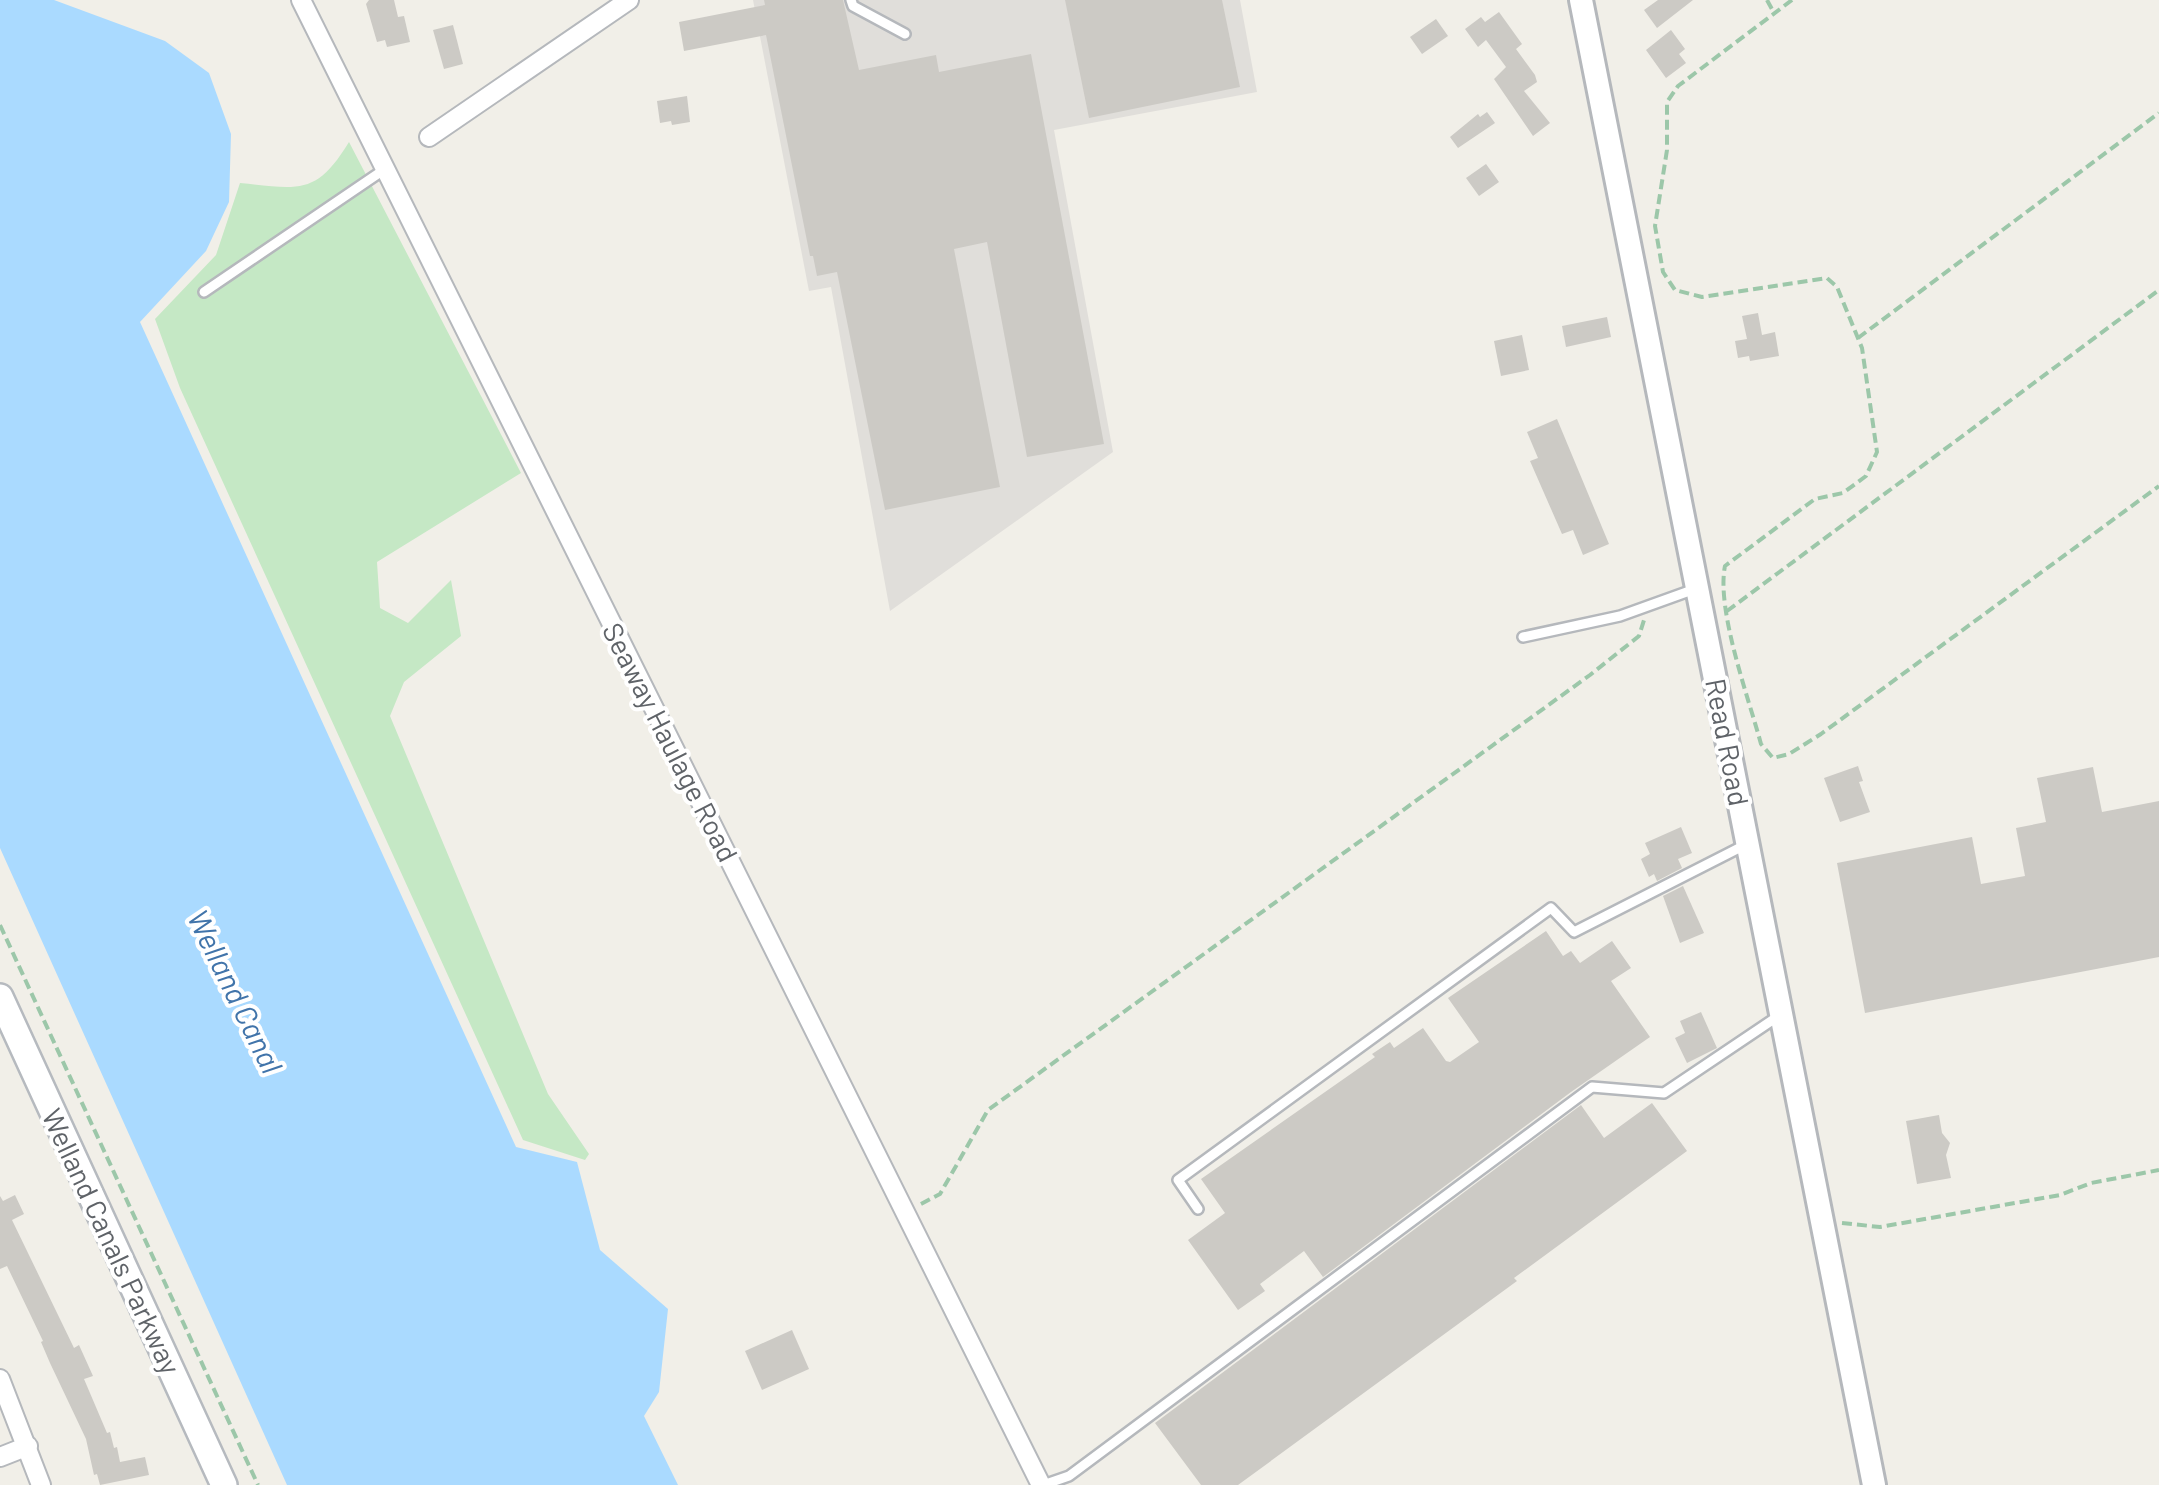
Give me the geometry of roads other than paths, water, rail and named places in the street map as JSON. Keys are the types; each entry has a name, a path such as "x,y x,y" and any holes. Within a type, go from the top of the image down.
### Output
{"main road":[{"name":"Welland Canals Parkway","path":"0,997 224,1485"}],"street":[{"name":"Seaway Haulage Road","path":"300,0 1042,1485"},
{"path":"429,138 629,0"},
{"name":"Read Road","path":"1582,0 1874,1485"},
{"path":"0,1378 41,1485"},
{"path":"0,1457 28,1446"}],"lane":[{"path":"851,0 852,6 905,34"},
{"path":"204,292 385,170"},
{"path":"1522,638 1620,616 1698,588"},
{"path":"1198,1209 1178,1180 1551,908 1574,932 1747,844"},
{"path":"1042,1485 1068,1476 1592,1087 1664,1093 1781,1014"}],"water":[{"name":"Welland Canal","path":"0,0 54,0 165,41 209,73 231,134 229,202 206,251 140,322 516,1147 577,1162 600,1250 668,1309 659,1392 644,1416 678,1485 287,1485 0,848"}]}
